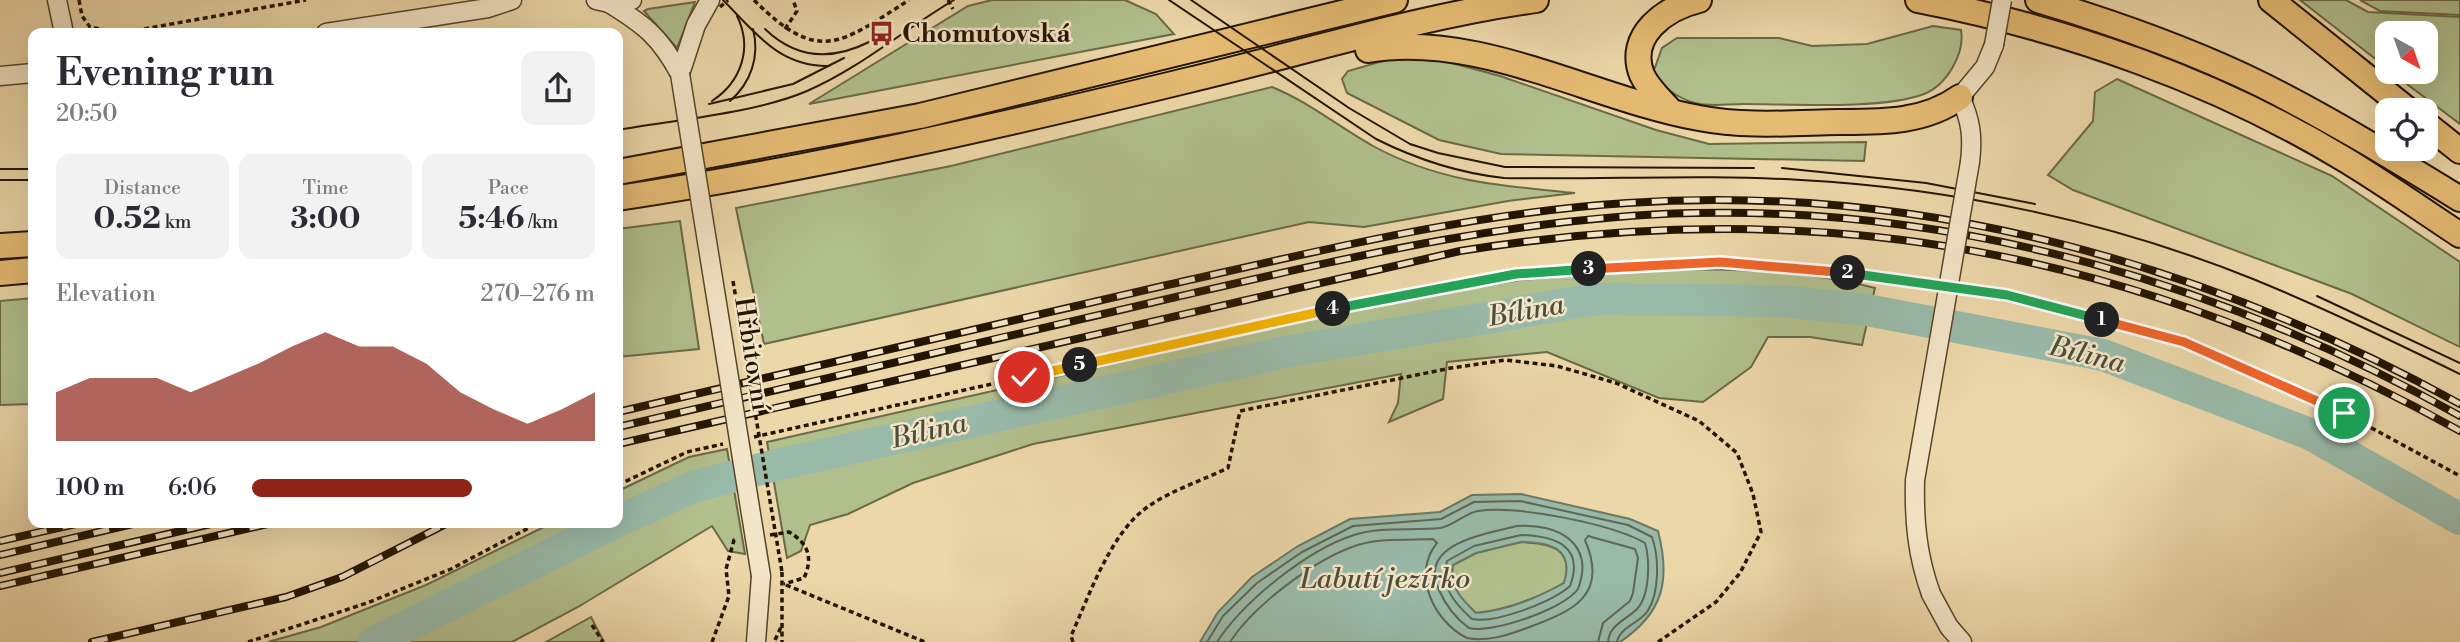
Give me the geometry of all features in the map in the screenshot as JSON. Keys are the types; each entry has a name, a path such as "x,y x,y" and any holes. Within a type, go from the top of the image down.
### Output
{"highway":[{"path":"623,171 919,116 1395,0"},
{"path":"623,197 809,166 1185,81 1426,22 1536,0"},
{"path":"1669,110 1642,75 1641,40 1652,23 1665,14 1699,0"},
{"path":"1918,0 2077,39 2164,71 2248,108 2343,159 2460,235"},
{"path":"2038,0 2160,42 2260,84 2349,131 2460,199"},
{"path":"2270,0 2393,98"},
{"path":"1185,81 1394,46 1496,57 1595,90 1697,118 1727,122 1886,122 1942,110 1961,97"},
{"path":"2438,134 2460,151"},
{"path":"0,246 28,244"},
{"path":"0,273 28,270"}],"street":[{"path":"57,0 63,28"},
{"path":"358,28 488,8 512,0"},
{"path":"602,2 632,0"},
{"path":"1962,642 1949,627 1931,594 1920,561 1914,525 1915,480 1970,162 1973,134 1961,97 1985,67 1994,45 2002,0"},
{"path":"602,2 645,25 656,35 680,74"},
{"path":"680,74 696,25 715,4"},
{"path":"0,76 28,73"},
{"name":"Hřbitovní","path":"680,74 761,576 756,642"}],"path":[{"path":"79,0 82,16 90,27 95,28"},
{"path":"149,28 306,0"},
{"path":"715,4 729,0"},
{"path":"754,0 785,29 806,39 844,39 909,0"},
{"path":"785,29 797,11 793,0"},
{"path":"948,0 953,9"},
{"path":"752,438 1377,298 1516,274 1720,262 1834,271 1941,286"},
{"path":"732,274 784,584 782,642"},
{"path":"1954,288 2007,295 2184,342 2344,413 2460,477"},
{"path":"1073,642 1071,636 1101,569 1122,536 1139,516 1148,506 1228,468 1240,411 1451,368 1506,360 1557,366 1616,383 1699,421 1737,453 1761,523 1756,547 1740,573 1716,602 1658,642"},
{"path":"623,483 687,452 726,443"},
{"path":"248,642 367,603 451,569 529,528"},
{"path":"784,584 925,642"},
{"path":"774,642 783,623"},
{"path":"593,625 603,642"}],"green space":[{"path":"992,0 1125,0 1156,14 1174,34 809,104 968,6"},
{"path":"2300,0 2346,0 2368,12 2460,17 2460,124 2438,107 2438,98 2426,98 2407,84 2438,84 2438,21 2375,21 2375,59"},
{"path":"2360,0 2460,0 2460,15 2380,11"},
{"path":"695,2 677,48 644,11 648,9"},
{"path":"1933,26 1961,30 1962,39 1957,58 1947,76 1932,90 1906,99 1835,105 1706,105 1676,95 1653,73 1662,48 1677,38 1779,38 1812,46 1867,44"},
{"path":"1400,56 1444,61 1500,76 1656,130 1709,144 1866,142 1864,161 1501,154 1439,140 1347,93 1342,79 1348,71"},
{"path":"2117,79 2332,176 2460,262 2460,347 2352,294 2073,190 2048,175 2093,121 2095,92"},
{"path":"1272,87 1311,107 1373,146 1422,168 1496,185 1575,193 1508,201 1364,227 1309,222 764,344 736,208 951,166"},
{"path":"680,221 699,349 623,357 623,228"},
{"path":"1652,269 1792,274 1875,288 1862,345 1810,337 1768,337 1751,367 1703,402 1659,398 1547,352 1447,362 1443,399 1389,422 1398,403 1401,374 1033,444 913,483 848,514 810,525 801,551 787,558 767,442 1378,304 1520,280"},
{"path":"28,298 28,404 0,405 0,301"},
{"path":"727,449 745,554 728,551 712,526 578,607 512,642 268,642 321,627 426,585 542,528 623,528 623,489 689,457"},
{"path":"1521,542 1550,546 1563,555 1566,562 1564,583 1522,602 1476,613 1457,592 1452,573 1453,565 1476,553"},
{"path":"591,617 604,642 546,642"}],"water":[{"name":"Labutí jezírko","path":"1521,494 1630,519 1658,531 1664,565 1660,594 1654,607 1635,631 1620,642 1200,642 1218,612 1252,577 1298,546 1350,519 1440,512 1472,495","holes":["1521,542 1541,543 1557,549 1566,562 1564,583 1521,603 1476,613 1457,592 1452,573 1453,565 1476,553"]}],"waterway":[{"name":"Bílina","path":"623,519 693,487 772,466 1280,353 1596,299 1781,301 1867,310 2103,355 2310,434 2460,519"},
{"name":"Bílina","path":"374,642 604,528"}],"tram line":[{"path":"723,0 757,35 782,54 811,65 829,66"},
{"path":"623,129 714,115 787,99 827,82 954,0"},
{"path":"1169,0 1376,139 1407,153 1470,173 1504,178 1727,177 1801,180 1916,191 2031,211 2144,241 2253,279 2460,374"},
{"path":"1191,0 1349,108 1410,144 1438,153 1505,167 1754,168"},
{"path":"712,101 730,84 741,63 744,40 737,16"},
{"path":"730,101 743,86 752,68 755,49 753,29"},
{"path":"765,29 789,46 814,54 841,52 869,42"},
{"path":"709,104 793,84 844,58"},
{"path":"1782,168 1926,183 2035,204"},
{"path":"0,169 28,169"},
{"path":"0,180 28,180"},
{"path":"2317,296 2460,363"}],"railway":[{"path":"623,411 1281,259 1453,224 1627,203 1736,200 1845,206 1952,221 2057,243 2161,273 2263,310 2363,354 2460,404"},
{"path":"623,426 1368,254 1562,222 1693,213 1794,215 1894,224 1992,240 2090,263 2186,293 2280,328 2371,369 2460,416"},
{"path":"623,443 1460,251 1595,234 1725,229 1852,235 1976,251 2098,279 2219,319 2339,369 2460,431"},
{"path":"0,541 58,528"},
{"path":"0,555 116,528"},
{"path":"0,573 194,528"},
{"path":"0,586 250,528"},
{"path":"92,642 286,597 342,577 438,528"}],"place":[{"name":"Chomutovská","path":"882,34"}],"route":[{"path":"1024,377 1377,298 1516,274 1720,262 1834,271 2007,295 2184,342 2344,413"}]}
